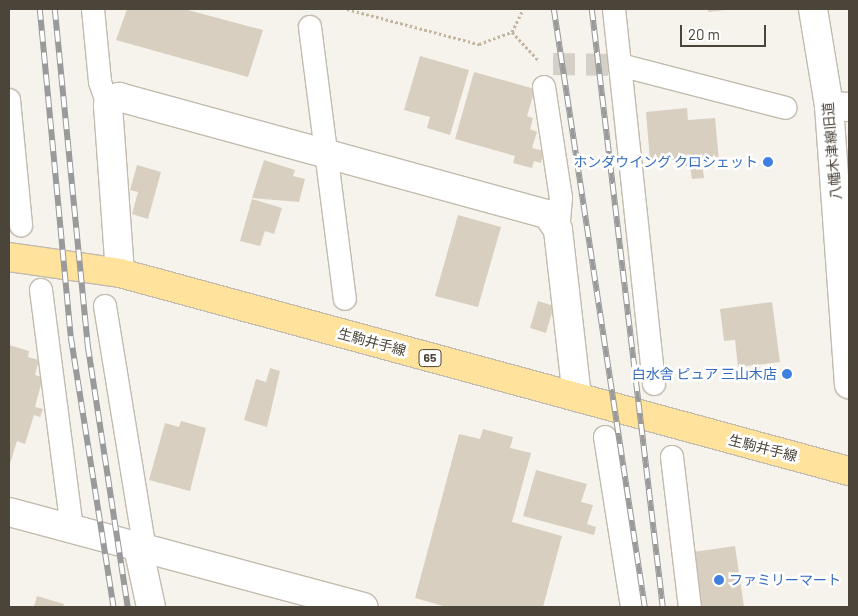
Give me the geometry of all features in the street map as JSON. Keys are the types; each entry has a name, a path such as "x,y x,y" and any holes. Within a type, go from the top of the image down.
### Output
{"main road":[{"name":"生駒井手線","path":"9,257 120,273 849,471"}],"street":[{"path":"93,9 100,82 108,106 120,273"},
{"path":"614,9 654,384"},
{"name":"八幡木津線旧道","path":"813,9 839,106 849,384"},
{"path":"310,27 345,298"},
{"path":"620,65 786,108"},
{"path":"544,87 561,198 558,230 577,397"},
{"path":"108,106 119,97 327,156 547,214 558,230"},
{"path":"9,100 21,225"},
{"path":"41,290 72,529"},
{"path":"105,306 151,607"},
{"path":"605,437 632,607"},
{"path":"672,456 690,607"},
{"path":"9,512 363,607"}],"path":[{"path":"347,9 479,44 512,32 523,9"},
{"path":"512,32 541,64 547,64"}],"building":[{"path":"127,9 184,9 263,30 248,77 116,40"},
{"path":"708,9 726,9 726,10 708,12"},
{"path":"420,56 469,70 450,135 427,128 430,117 404,110"},
{"path":"474,72 535,89 527,116 533,118 530,129 537,132 532,148 544,151 541,163 534,161 532,168 513,163 515,156 455,139"},
{"path":"687,108 688,120 715,118 719,161 702,163 704,178 692,179 690,166 685,166 684,159 650,161 646,112"},
{"path":"264,160 295,170 293,176 305,179 299,202 252,198"},
{"path":"137,165 161,172 148,219 132,214 138,192 130,190"},
{"path":"252,199 282,208 274,234 265,231 260,246 240,241"},
{"path":"458,215 501,227 478,307 435,296"},
{"path":"538,301 554,306 546,333 530,328"},
{"path":"772,302 780,362 738,367 735,340 724,341 720,309"},
{"path":"9,345 29,351 28,357 39,360 35,375 43,377 35,407 43,409 40,417 34,415 25,444 17,441 9,467"},
{"path":"270,368 280,371 267,427 244,420 256,379 266,382"},
{"path":"181,421 206,428 190,491 149,480 165,423 179,427"},
{"path":"483,429 513,437 510,448 531,453 512,522 562,536 543,607 447,607 415,598 459,434 480,439"},
{"path":"536,470 587,484 581,502 593,505 587,524 596,527 594,535 523,516"},
{"name":"ファミリーマート","path":"735,546 744,607 702,607 693,552"},
{"path":"37,596 64,604 63,607 34,607"}],"tunnel":[{"path":"553,64 620,65"}],"railway":[{"path":"40,9 71,337 114,607"},
{"path":"55,9 88,346 128,607"},
{"path":"554,9 645,607"},
{"path":"592,9 663,607"}],"place":[{"name":"ホンダウイング クロシェット","path":"768,162"},
{"name":"白水舎 ピュア 三山木店","path":"787,374"},
{"name":"ファミリーマート","path":"719,580"}]}
